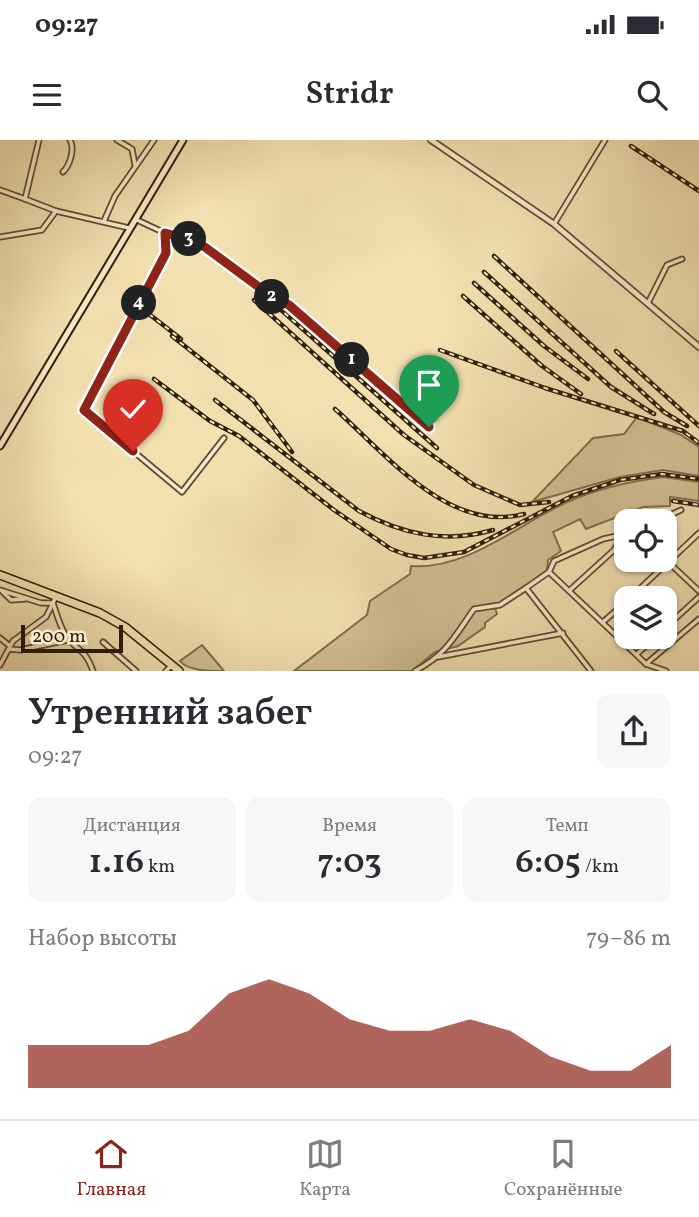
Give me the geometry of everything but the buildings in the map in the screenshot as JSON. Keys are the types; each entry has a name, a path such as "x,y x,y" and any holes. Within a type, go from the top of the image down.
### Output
{"main road":[{"path":"0,446 183,140"},
{"path":"0,575 54,599 100,613 125,628 169,668 178,671"}],"street":[{"path":"25,199 38,140"},
{"path":"63,172 69,165 68,159 73,149 70,140"},
{"path":"117,140 132,149 135,167"},
{"path":"104,221 115,196 154,140"},
{"path":"431,140 554,224 699,347"},
{"path":"554,224 605,140"},
{"path":"0,190 56,212 131,228"},
{"path":"0,237 42,230 56,212"},
{"path":"137,220 165,233 198,242 267,293 289,305 429,427"},
{"path":"165,233 166,253 84,410 181,492 225,438"},
{"path":"648,303 667,265 682,259"},
{"path":"677,512 681,510"},
{"path":"677,552 699,533"},
{"path":"415,671 437,657 462,631 474,609 500,605 549,572 554,561 614,536"},
{"path":"570,590 614,550"},
{"path":"677,570 699,591"},
{"path":"549,572 638,653 646,664 666,671"},
{"path":"642,586 655,572"},
{"path":"526,588 563,633 588,670"},
{"path":"1,591 27,599 54,599"},
{"path":"677,617 699,597"},
{"path":"54,599 68,640 85,652 93,671"},
{"path":"0,665 10,647 45,618 54,599"},
{"path":"603,622 614,612"},
{"path":"646,664 699,619"},
{"path":"437,657 563,633"},
{"path":"0,638 10,647 20,650 68,640"},
{"path":"103,642 136,671"},
{"path":"638,653 642,649"},
{"path":"647,671 653,665"}],"shaded area":[{"path":"637,417 681,435 699,447 699,476 663,470 620,477 532,502 593,438 624,434"},
{"path":"663,477 699,482 699,501 670,497 670,506 614,509 614,518 586,529 580,519 553,532 561,551 548,560 547,570 495,608 497,614 485,623 485,627 458,646 435,652 412,671 294,671 367,615 370,601 410,574 411,566 454,560 496,542 574,499 640,480"},
{"path":"202,645 224,671 193,669 180,661"}],"railway":[{"path":"631,146 699,191"},
{"path":"494,256 664,412 687,426"},
{"path":"484,272 611,387 654,414"},
{"path":"474,283 544,346 588,379"},
{"path":"262,293 437,448"},
{"path":"463,296 542,366 581,394"},
{"path":"254,300 404,435 474,485 520,505 549,502"},
{"path":"149,314 181,339"},
{"path":"172,336 253,400 292,452"},
{"path":"440,350 545,388 683,431 699,443"},
{"path":"616,351 699,426"},
{"path":"154,379 210,421 239,436 334,510 391,549 407,555 424,558 464,552 572,496 620,480 662,474 699,479"},
{"path":"215,400 359,511 375,519 408,531 441,536 493,530"},
{"path":"335,409 397,467 420,486 445,501 470,512 496,517 524,514"},
{"path":"673,501 699,505"}],"route":[{"path":"133,451 84,410 166,253 165,233 198,242 267,293 289,305 429,427"}]}
